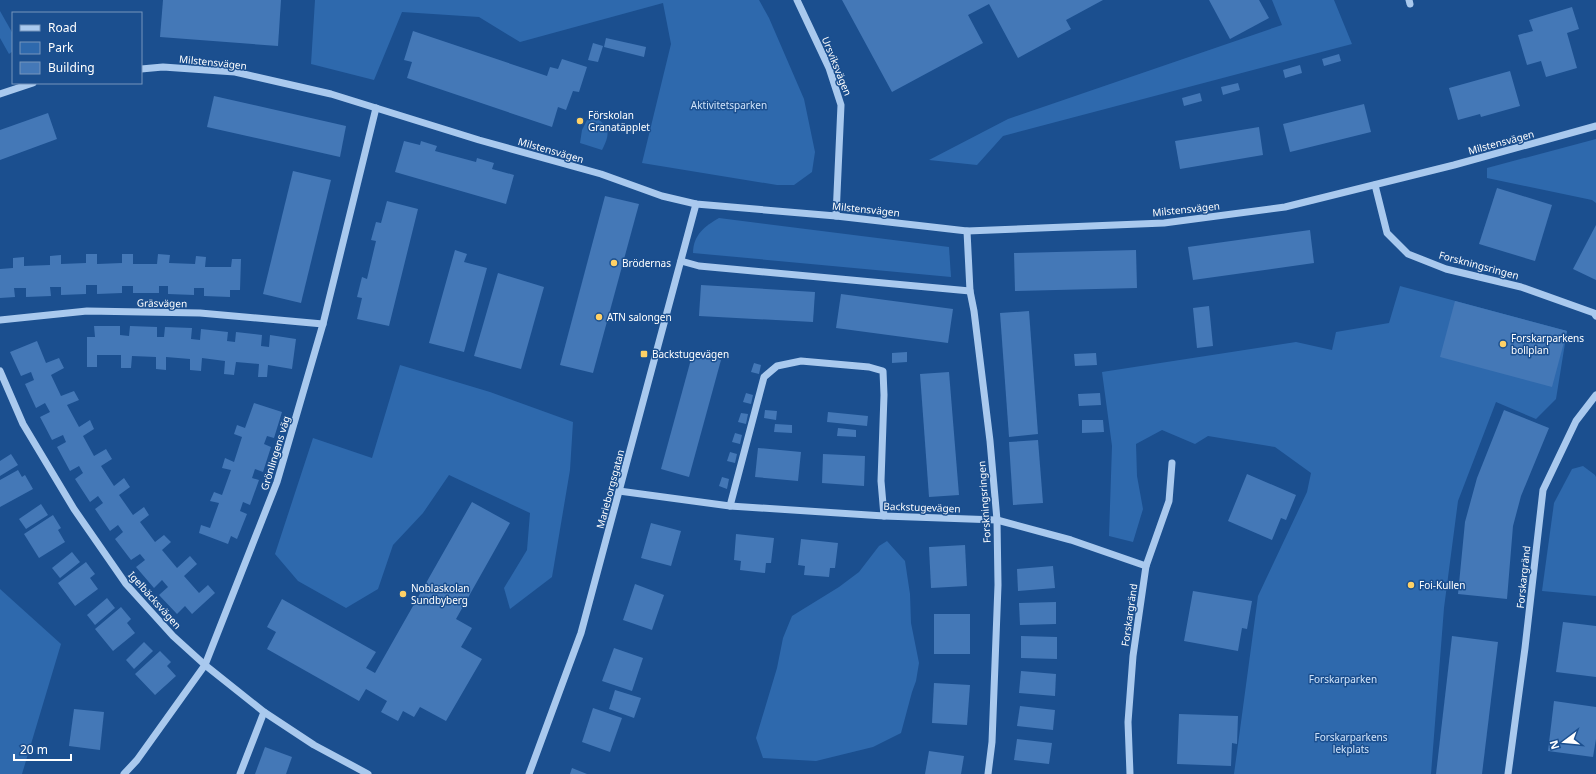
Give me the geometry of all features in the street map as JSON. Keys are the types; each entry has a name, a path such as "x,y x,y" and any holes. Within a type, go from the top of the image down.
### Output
{"street":[{"name":"Ursviksvägen","path":"797,0 829,68 841,105 836,216"},
{"name":"Milstensvägen","path":"142,69 163,67 235,72 331,94 480,140 601,174 662,196 696,204 836,216 967,231 1164,223 1285,208 1596,126"},
{"path":"0,94 30,84"},
{"name":"Grönlingens väg","path":"124,774 137,760 205,665 278,482 323,324 376,108"},
{"name":"Forskningsringen","path":"1375,185 1387,233 1408,254 1446,268 1521,287 1594,313 1596,316"},
{"name":"Marieborgsgatan","path":"529,774 580,633 620,491 696,204"},
{"name":"Forskningsringen","path":"967,231 970,291 974,311 990,441 997,520 998,585 992,742 988,774"},
{"path":"681,260 699,266 970,291"},
{"name":"Gräsvägen","path":"0,320 86,311 200,313 323,324"},
{"path":"730,506 764,377 777,366 801,360 883,371 884,395 881,480 884,516"},
{"name":"Igelbäcksvägen","path":"0,371 23,424 74,509 126,584 173,636 205,665 264,712 314,745 368,774"},
{"name":"Forskargränd","path":"1508,774 1525,648 1543,490 1576,421 1596,395"},
{"name":"Forskargränd","path":"1130,774 1128,722 1133,656 1146,566 1170,501 1172,463"},
{"name":"Backstugevägen","path":"620,491 730,506 884,516 997,520 1071,540 1146,566"},
{"path":"240,774 264,712"}],"green space":[{"name":"Aktivitetsparken","path":"315,0 759,0 769,18 804,99 815,152 812,172 794,185 777,185 642,163 671,44 663,3 520,42 479,17 402,12 374,80 311,64"},
{"path":"1272,0 1334,0 1352,44 1003,136 977,165 929,160 1008,119 1282,25"},
{"path":"0,11 12,32 12,52 9,54 0,38"},
{"path":"598,119 605,126 608,133 602,150 580,143 582,130 587,120"},
{"path":"1596,139 1596,203 1592,200 1487,178 1487,168"},
{"path":"719,218 949,247 951,277 693,253 695,241 698,236 709,224"},
{"name":"Forskarparken","path":"1400,286 1567,331 1556,399 1536,419 1496,402 1458,501 1444,608 1431,774 1234,774 1258,596 1307,492 1311,473 1275,447 1208,436 1195,444 1162,430 1136,444 1137,476 1143,509 1133,542 1109,536 1112,446 1102,372 1296,342 1332,350 1336,332 1389,323"},
{"path":"400,365 490,392 573,422 570,470 552,577 510,609 504,588 527,550 530,513 449,475 423,513 393,545 378,589 346,608 298,581 275,554 313,438 372,458"},
{"path":"1583,466 1596,477 1596,596 1542,591 1554,503 1572,469"},
{"path":"887,541 905,561 910,594 911,623 919,663 916,681 901,733 873,747 816,761 763,758 756,738 777,668 783,638 792,616 839,587 859,572 879,546"},
{"path":"0,589 61,644 22,774 0,774"}],"building":[{"path":"163,0 281,0 278,46 160,37"},
{"path":"842,0 1103,0 1066,20 1071,29 1018,58 989,4 968,15 983,43 892,92"},
{"path":"1209,0 1259,0 1269,18 1230,39"},
{"path":"1572,7 1579,29 1567,33 1577,68 1546,77 1541,61 1527,65 1518,35 1533,31 1529,20"},
{"path":"413,31 547,76 550,67 558,69 562,59 587,67 579,92 573,91 566,110 558,107 552,127 407,78 412,62 404,60"},
{"path":"606,38 646,47 644,57 604,47"},
{"path":"593,43 603,46 598,62 588,60"},
{"path":"1339,54 1341,61 1324,66 1322,59"},
{"path":"1300,65 1302,73 1285,78 1283,70"},
{"path":"1510,71 1520,106 1481,117 1480,114 1458,120 1449,88"},
{"path":"1238,83 1240,90 1223,95 1221,87"},
{"path":"1200,93 1202,101 1184,106 1182,98"},
{"path":"214,96 346,126 340,157 207,127"},
{"path":"1364,104 1371,132 1290,152 1283,124"},
{"path":"48,113 57,139 0,160 0,130"},
{"path":"1259,127 1263,155 1180,169 1175,141"},
{"path":"404,141 420,145 421,141 437,146 435,151 476,162 477,158 494,163 492,169 514,175 506,204 395,172"},
{"path":"293,171 331,180 301,303 263,294"},
{"path":"1497,188 1552,205 1535,261 1479,244"},
{"path":"605,196 639,204 593,373 560,365"},
{"path":"387,201 418,209 389,326 357,319 362,298 357,297 362,277 367,279 376,241 371,240 376,222 381,223"},
{"path":"1596,225 1596,280 1573,269"},
{"path":"1310,230 1314,263 1193,280 1188,247"},
{"path":"455,250 467,254 464,262 487,268 464,352 429,343"},
{"path":"1136,250 1137,288 1015,291 1014,253"},
{"path":"86,254 97,254 97,264 122,263 122,254 133,254 133,264 157,264 158,254 170,255 169,263 195,264 196,256 206,257 205,267 231,267 232,259 241,259 240,290 230,290 230,297 204,296 204,288 194,288 194,295 168,294 168,286 159,286 159,293 133,293 133,286 122,286 122,293 97,294 97,285 86,285 86,294 61,295 61,287 50,287 51,296 26,297 26,288 14,288 15,297 0,298 0,269 13,268 13,258 24,257 24,266 50,265 50,256 61,255 61,264 86,263"},
{"path":"498,273 544,287 521,369 474,356"},
{"path":"701,285 815,292 813,322 699,316"},
{"path":"841,294 953,309 948,343 836,328"},
{"name":"Forskarparkens bollplan","path":"1455,301 1567,331 1552,387 1440,357"},
{"path":"1209,306 1213,346 1197,348 1193,308"},
{"path":"1029,311 1038,434 1009,437 1000,313"},
{"path":"94,326 120,326 120,335 129,336 130,326 157,327 157,337 164,337 165,327 192,328 191,339 200,340 201,329 228,332 227,341 235,342 236,332 262,335 261,346 269,347 270,335 296,339 292,369 268,365 267,377 258,377 259,364 236,362 234,375 224,374 225,361 202,358 201,371 190,370 190,359 166,357 166,370 156,369 156,357 132,356 131,368 121,368 121,355 97,355 97,367 87,367 87,337 95,337"},
{"path":"37,341 46,363 59,358 64,368 51,375 61,396 74,391 79,400 67,405 79,427 90,420 94,429 83,436 94,456 106,449 112,459 101,466 114,486 124,478 130,487 119,495 133,515 144,507 149,515 140,522 155,542 164,535 171,542 162,550 177,568 190,556 197,564 184,576 199,593 208,585 215,593 192,614 185,606 177,614 159,595 168,587 162,580 154,588 136,567 145,560 140,554 131,560 115,539 123,532 118,525 110,531 95,509 103,503 98,496 90,502 75,479 83,473 79,466 70,471 57,447 66,442 63,435 52,440 40,417 50,412 45,403 36,408 25,384 34,380 31,372 21,376 10,352"},
{"path":"693,352 721,360 689,477 661,469"},
{"path":"907,352 907,362 892,363 892,353"},
{"path":"1096,353 1097,365 1075,366 1074,354"},
{"path":"754,363 761,365 759,374 751,372"},
{"path":"949,372 959,495 929,497 920,374"},
{"path":"746,393 753,395 751,404 743,402"},
{"path":"1100,393 1101,405 1079,406 1078,394"},
{"path":"254,403 282,412 274,438 267,436 264,444 271,447 263,472 255,469 252,478 259,480 250,505 243,502 240,511 247,514 237,539 231,536 228,544 199,533 201,525 210,528 219,503 210,501 214,492 222,495 231,470 222,468 225,458 234,462 242,437 234,434 237,425 245,428"},
{"path":"765,410 777,411 776,420 764,418"},
{"path":"1504,410 1549,428 1521,496 1513,526 1507,599 1458,594 1465,522 1477,478"},
{"path":"828,412 868,416 867,426 827,422"},
{"path":"741,413 748,414 746,424 738,422"},
{"path":"1082,420 1103,420 1104,432 1082,433"},
{"path":"775,424 792,425 792,433 774,432"},
{"path":"838,428 856,430 856,437 837,436"},
{"path":"735,433 742,435 740,444 732,442"},
{"path":"1038,440 1043,503 1013,505 1009,442"},
{"path":"758,448 801,452 798,481 755,477"},
{"path":"730,452 737,454 735,463 727,461"},
{"path":"11,454 18,465 0,476 0,461"},
{"path":"823,454 865,456 864,486 822,483"},
{"path":"18,470 22,477 25,475 33,489 0,507 0,480"},
{"path":"1247,474 1296,495 1286,520 1281,518 1272,540 1228,521"},
{"path":"722,477 729,479 727,489 719,486"},
{"path":"472,502 510,523 456,619 472,628 461,647 482,659 446,721 420,707 414,717 403,711 398,721 381,712 387,701 366,689 359,701 267,649 276,632 267,627 282,599 376,652 366,668 375,673"},
{"path":"41,504 48,515 26,529 19,519"},
{"path":"53,515 61,528 58,530 65,542 39,558 24,534"},
{"path":"651,523 681,531 671,566 641,558"},
{"path":"736,534 774,538 771,563 766,563 765,573 740,570 741,561 734,560"},
{"path":"801,539 838,543 835,568 830,568 829,577 804,575 805,566 798,565"},
{"path":"965,545 967,586 931,588 929,547"},
{"path":"72,552 80,562 60,578 52,568"},
{"path":"86,562 95,574 90,578 98,589 75,606 58,583"},
{"path":"1053,566 1055,588 1018,591 1017,569"},
{"path":"635,584 664,595 652,630 623,620"},
{"path":"1193,591 1252,601 1247,629 1242,628 1238,651 1184,641"},
{"path":"107,598 115,608 95,625 87,615"},
{"path":"1056,602 1056,624 1020,625 1019,603"},
{"path":"121,607 131,619 127,623 135,633 113,651 95,629"},
{"path":"934,614 970,614 970,654 934,654"},
{"path":"1563,622 1596,626 1596,677 1556,672"},
{"path":"1021,636 1057,637 1057,659 1021,658"},
{"path":"1452,636 1498,642 1482,774 1436,774"},
{"path":"144,642 153,651 134,669 126,660"},
{"path":"614,648 643,658 632,691 602,681"},
{"path":"160,651 171,662 167,666 176,676 155,695 135,674"},
{"path":"1021,671 1056,674 1055,696 1019,693"},
{"path":"934,683 970,685 967,725 932,723"},
{"path":"615,690 641,698 634,718 609,709"},
{"path":"1554,701 1596,707 1596,739 1593,757 1548,751"},
{"path":"1020,706 1055,710 1053,730 1017,726"},
{"path":"593,708 622,718 610,752 582,742"},
{"path":"74,709 104,712 100,750 69,746"},
{"path":"1179,714 1238,716 1237,744 1232,743 1231,766 1177,764"},
{"path":"1017,739 1052,743 1049,764 1014,760"},
{"path":"265,747 292,757 286,774 255,774"},
{"path":"929,751 964,756 961,774 925,774"},
{"path":"572,768 587,774 570,774"}],"place":[{"name":"Förskolan Granatäpplet","path":"580,121"},
{"name":"Brödernas","path":"614,263"},
{"name":"ATN salongen","path":"599,317"},
{"name":"Forskarparkens bollplan","path":"1503,344"},
{"name":"Backstugevägen","path":"644,354"},
{"name":"Foi-Kullen","path":"1411,585"},
{"name":"Noblaskolan Sundbyberg","path":"403,594"}],"park label":[{"name":"Forskarparkens lekplats","path":"1351,742"}]}
